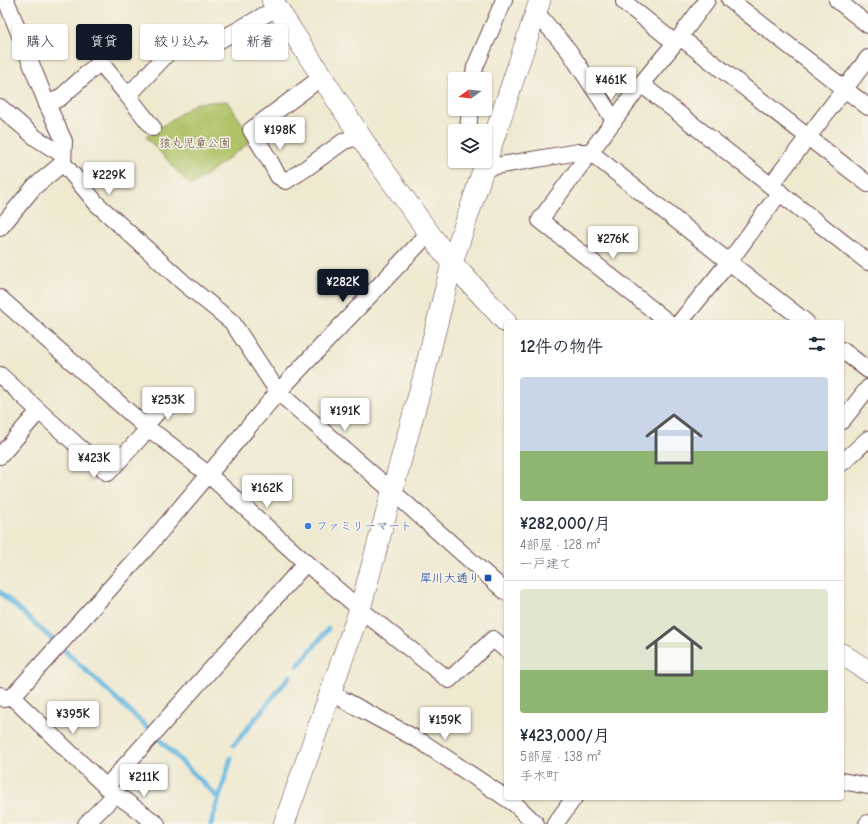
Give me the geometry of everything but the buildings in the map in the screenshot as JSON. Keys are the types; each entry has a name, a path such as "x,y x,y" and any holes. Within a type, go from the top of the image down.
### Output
{"street":[{"path":"2,223 34,187 63,159 64,141 47,104 6,0"},
{"path":"474,72 504,0"},
{"path":"665,320 540,220 641,84 678,40 707,0"},
{"path":"730,0 868,107"},
{"path":"837,0 868,25"},
{"path":"624,2 678,40 808,137 868,184"},
{"path":"128,96 180,40 204,49 275,4 370,151 429,233 452,263 504,320"},
{"path":"538,6 614,121"},
{"path":"492,139 538,6"},
{"path":"682,320 729,262 808,137 868,58"},
{"path":"47,104 60,98 100,62 153,128"},
{"path":"322,77 251,130 278,176 286,181 344,141 361,136"},
{"path":"641,84 868,262"},
{"path":"0,107 63,159 96,204 184,283 232,322 278,392 504,590"},
{"path":"492,156 590,152 803,320"},
{"path":"284,824 360,609 422,383 452,263 482,168"},
{"path":"157,824 111,790 6,696 149,545 278,392 429,233"},
{"path":"0,298 146,428 159,436 209,475 306,563 360,609 449,680 492,639 504,648"},
{"path":"844,352 868,370"},
{"path":"0,375 108,473 171,397"},
{"path":"844,418 868,388"},
{"path":"0,456 39,411"},
{"path":"844,461 868,440"},
{"path":"86,824 111,790 306,563"},
{"path":"844,655 868,671"},
{"path":"331,693 422,742 504,797"},
{"path":"844,781 868,786"},
{"path":"509,800 536,824"},
{"path":"555,824 573,800"}],"green space":[{"name":"猿丸児童公園","path":"227,101 246,129 249,143 191,186 146,137 196,103"}],"waterway":[{"path":"0,592 55,642"},
{"path":"298,666 328,629"},
{"path":"64,650 150,730"},
{"path":"234,745 290,676"},
{"path":"158,738 218,798"},
{"path":"211,824 231,758"}],"place":[{"name":"ファミリーマート","path":"308,526"},
{"name":"犀川大通り","path":"488,578"}]}
